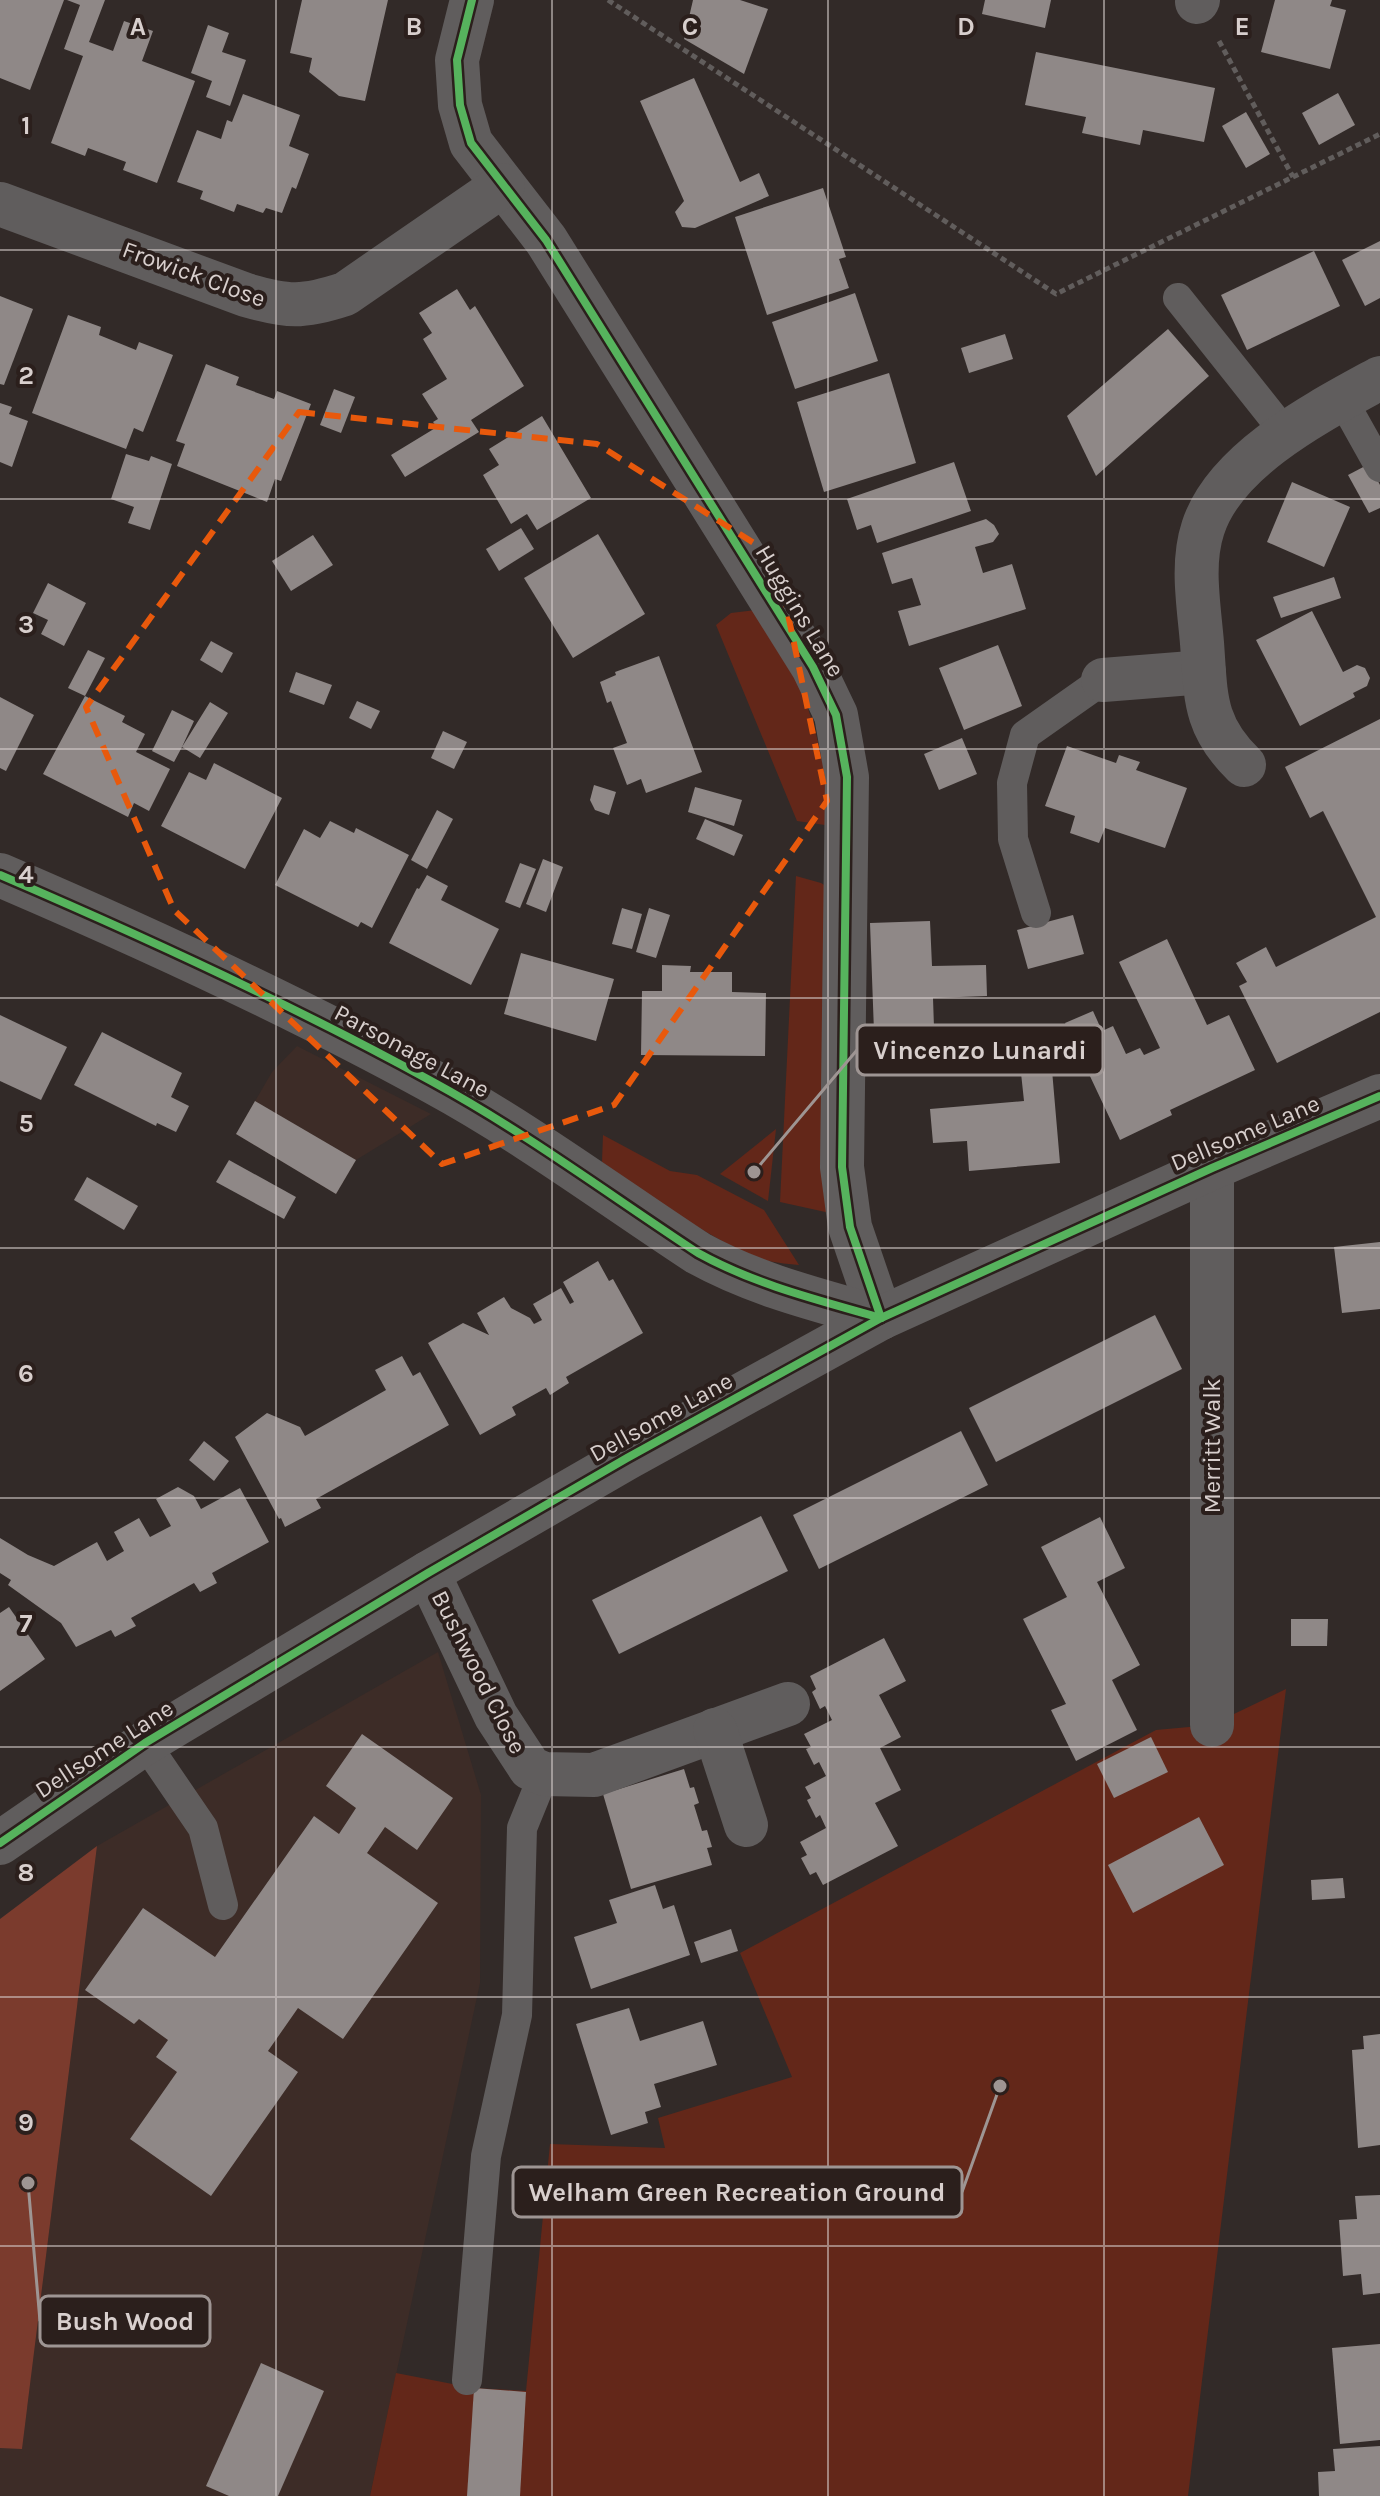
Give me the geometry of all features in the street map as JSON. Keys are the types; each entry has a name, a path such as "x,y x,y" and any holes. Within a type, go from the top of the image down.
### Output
{"street":[{"name":"Huggins Lane","path":"472,0 457,60 460,105 471,143 555,254 813,667 836,715 847,777 842,1167 850,1227 881,1318"},
{"name":"Frowick Close","path":"0,204 246,295 283,305 315,304 345,294 503,185"},
{"path":"1244,765 1216,732 1207,706 1197,570 1203,528 1223,488 1259,452 1380,378"},
{"path":"1103,680 1204,672"},
{"name":"Parsonage Lane","path":"0,875 152,943 434,1082 732,1272 881,1318"},
{"name":"Dellsome Lane","path":"0,1843 145,1743 428,1573 627,1458 881,1318 1212,1168 1380,1096"},
{"name":"Merritt Walk","path":"1212,1168 1212,1725"},
{"name":"Bushwood Close","path":"428,1573 496,1716 530,1768 544,1774 594,1775 788,1704"},
{"path":"715,1730 746,1825"}],"lane":[{"path":"1178,298 1287,435"},
{"path":"1342,399 1380,467"},
{"path":"1036,913 1013,839 1012,783 1025,735 1103,680"},
{"path":"145,1743 203,1828 223,1905"},
{"path":"467,2380 486,2156 517,2015 522,1828 544,1774"}],"path":[{"path":"608,0 1056,294 1380,134"},
{"path":"1198,1 1293,177"}],"highlighted area":[{"path":"299,412 597,444 776,557 827,801 614,1105 442,1164 174,910 86,707"}],"shaded area":[{"path":"756,610 794,675 809,711 824,768 832,826 797,821 716,625 731,613"},
{"path":"796,876 829,888 830,1213 780,1202"},
{"path":"297,1046 431,1114 356,1160 336,1194 236,1134 272,1072"},
{"path":"776,1129 768,1201 720,1174"},
{"path":"603,1135 670,1171 697,1175 764,1210 799,1265 768,1261 748,1254 661,1203 602,1162"},
{"path":"438,1652 481,1795 480,1983 370,2496 0,2496 0,2448 22,2448 97,1846"},
{"path":"1286,1689 1188,2496 370,2496 396,2373 473,2388 526,2391 550,2144 665,2148 658,2118 792,2077 740,1953 1156,1730 1211,1725"},
{"path":"97,1846 22,2449 0,2448 0,1919"}],"building":[{"path":"0,0 64,0 30,90 0,78"},
{"path":"67,0 105,0 89,42 113,51 124,21 153,31 142,61 195,81 157,183 123,170 126,162 88,148 85,156 51,143 83,56 64,49 80,5"},
{"path":"302,0 388,0 365,101 339,96 309,72 312,58 290,53"},
{"path":"693,0 740,0 768,9 744,74 684,39"},
{"path":"985,0 1051,0 1045,28 982,14"},
{"path":"1275,0 1332,0 1330,6 1346,10 1330,69 1261,52"},
{"path":"208,25 229,33 222,52 246,60 230,106 206,97 212,81 191,73"},
{"path":"1036,52 1215,88 1204,142 1143,130 1140,145 1082,133 1086,117 1025,105"},
{"path":"694,78 740,182 759,173 769,196 695,228 682,227 675,212 684,201 640,101"},
{"path":"1338,93 1355,125 1319,145 1302,113"},
{"path":"243,94 300,115 289,146 309,154 296,189 292,187 282,213 266,208 263,213 237,204 234,212 200,199 203,191 177,182 197,130 221,139 227,120 232,122"},
{"path":"1246,112 1270,154 1246,168 1222,126"},
{"path":"823,188 846,257 839,259 849,288 767,315 735,217"},
{"path":"1380,241 1380,298 1365,306 1342,260"},
{"path":"1314,251 1340,306 1247,350 1221,295"},
{"path":"457,289 470,310 475,306 524,386 471,420 479,432 405,477 391,455 437,427 433,422 438,419 422,394 447,379 423,339 432,333 419,313"},
{"path":"855,293 878,361 795,389 772,322"},
{"path":"0,296 33,309 4,385 0,384"},
{"path":"68,315 101,327 99,335 136,350 139,342 173,355 143,432 134,428 126,449 32,413"},
{"path":"1168,329 1209,376 1096,476 1067,416"},
{"path":"1005,334 1013,359 969,373 961,348"},
{"path":"206,364 239,377 236,385 274,399 277,391 311,404 281,481 275,479 267,502 177,466 185,444 176,441"},
{"path":"889,373 916,463 824,492 797,402"},
{"path":"334,389 355,397 341,433 320,425"},
{"path":"0,403 12,407 9,414 28,421 12,467 0,462"},
{"path":"542,416 591,498 537,530 527,514 511,524 483,475 499,465 489,449"},
{"path":"126,454 149,461 151,456 172,464 150,530 128,523 134,507 111,499"},
{"path":"954,462 971,511 877,543 871,525 857,530 847,499"},
{"path":"1369,464 1380,485 1380,508 1369,513 1348,475"},
{"path":"1292,482 1350,507 1324,567 1267,542"},
{"path":"986,519 999,534 993,542 975,547 983,573 1012,564 1026,609 909,646 898,611 921,605 912,578 892,584 882,553"},
{"path":"521,528 534,549 499,571 486,549"},
{"path":"598,534 645,614 573,658 524,578"},
{"path":"313,535 333,565 291,591 272,561"},
{"path":"1334,577 1341,598 1281,618 1273,597"},
{"path":"48,583 86,603 64,646 41,634 48,620 33,613"},
{"path":"1312,611 1343,672 1357,665 1365,668 1370,678 1367,686 1353,693 1355,697 1300,726 1256,640"},
{"path":"211,641 233,653 222,673 200,660"},
{"path":"998,645 1022,706 964,730 939,668"},
{"path":"88,650 105,658 85,696 68,688"},
{"path":"659,656 702,772 646,793 641,779 627,785 613,748 627,743 600,682 616,675 615,672"},
{"path":"296,672 332,685 324,705 289,692"},
{"path":"85,696 125,716 122,722 145,734 136,752 170,769 149,811 134,803 128,817 43,774"},
{"path":"0,697 34,715 6,771 0,768"},
{"path":"357,701 380,711 371,729 349,718"},
{"path":"210,702 228,713 200,758 182,747"},
{"path":"172,710 194,721 174,762 152,751"},
{"path":"1380,719 1380,1012 1277,1063 1239,986 1247,982 1236,963 1266,947 1276,967 1376,917 1323,811 1310,818 1285,767"},
{"path":"443,731 467,742 454,769 431,758"},
{"path":"962,738 977,774 939,790 924,754"},
{"path":"1067,746 1116,763 1119,755 1140,762 1136,770 1187,788 1165,848 1105,828 1099,843 1070,833 1075,816 1045,806"},
{"path":"214,763 282,798 245,869 161,826 189,772 206,780"},
{"path":"594,785 616,792 609,815 595,810 590,800"},
{"path":"695,787 742,800 734,826 688,812"},
{"path":"437,810 453,819 427,869 411,860"},
{"path":"705,819 743,835 734,856 696,839"},
{"path":"330,821 354,833 356,828 409,855 372,928 361,922 358,927 275,885 304,829 320,838"},
{"path":"543,859 563,867 546,912 526,904"},
{"path":"520,863 536,869 520,908 505,902"},
{"path":"427,875 448,886 441,900 499,929 471,985 389,943"},
{"path":"622,908 642,914 632,949 612,944"},
{"path":"649,908 670,915 656,958 636,952"},
{"path":"1073,915 1084,954 1028,969 1017,930"},
{"path":"930,921 932,966 986,965 987,996 933,998 935,1057 875,1059 870,923"},
{"path":"1167,939 1207,1025 1229,1015 1255,1070 1170,1110 1172,1115 1120,1140 1065,1023 1093,1011 1102,1031 1113,1026 1126,1054 1140,1048 1144,1055 1160,1048 1119,962"},
{"path":"521,953 614,979 596,1041 504,1014"},
{"path":"662,965 691,966 690,972 732,972 732,992 766,993 765,1056 641,1055 642,991 662,991"},
{"path":"0,1015 67,1047 41,1100 0,1081"},
{"path":"102,1032 182,1073 171,1097 189,1106 176,1132 157,1123 156,1126 74,1085"},
{"path":"1052,1070 1060,1163 969,1171 967,1141 933,1143 930,1109 1024,1101 1021,1073"},
{"path":"255,1101 356,1160 336,1194 236,1134"},
{"path":"229,1160 296,1197 284,1219 216,1182"},
{"path":"87,1177 138,1206 124,1230 74,1200"},
{"path":"1380,1242 1380,1309 1342,1313 1334,1247"},
{"path":"598,1261 609,1281 613,1279 643,1333 566,1377 569,1383 550,1395 546,1388 512,1407 516,1415 480,1435 428,1343 463,1323 489,1335 477,1313 504,1297 511,1308 530,1318 534,1324 542,1320 533,1304 561,1288 570,1304 574,1302 563,1282"},
{"path":"1155,1315 1182,1369 996,1462 969,1408"},
{"path":"402,1356 413,1376 420,1372 449,1425 316,1499 321,1508 285,1527 235,1437 267,1413 300,1427 305,1436 386,1390 375,1370"},
{"path":"961,1431 988,1485 819,1569 793,1515"},
{"path":"204,1441 229,1461 214,1481 189,1460"},
{"path":"178,1487 194,1496 201,1509 240,1488 269,1542 212,1573 217,1583 200,1592 194,1583 131,1618 136,1626 115,1637 111,1630 76,1647 61,1623 8,1585 11,1580 0,1573 0,1538 54,1566 97,1542 107,1561 124,1551 114,1532 139,1518 150,1537 171,1526 156,1499"},
{"path":"761,1516 788,1571 619,1654 592,1600"},
{"path":"1100,1517 1125,1568 1097,1582 1140,1665 1112,1680 1137,1730 1076,1761 1051,1710 1066,1704 1023,1619 1067,1597 1041,1547"},
{"path":"9,1607 45,1659 0,1691 0,1613"},
{"path":"1291,1619 1328,1619 1327,1646 1291,1646"},
{"path":"884,1638 906,1681 879,1695 901,1737 880,1748 901,1790 875,1803 898,1846 823,1885 816,1872 810,1875 801,1858 807,1855 800,1842 826,1828 820,1815 816,1818 807,1800 811,1798 805,1787 826,1776 819,1762 814,1765 806,1749 811,1747 804,1734 832,1720 825,1706 820,1709 812,1692 816,1689 810,1676"},
{"path":"362,1734 453,1798 417,1850 385,1827 367,1853 438,1903 343,2039 298,2008 268,2051 298,2072 211,2196 130,2139 177,2072 156,2057 168,2040 139,2019 134,2024 85,1990 143,1908 215,1957 314,1816 339,1834 356,1808 326,1786"},
{"path":"1151,1737 1168,1772 1114,1798 1097,1764"},
{"path":"684,1769 699,1803 694,1805 702,1831 707,1830 712,1847 707,1848 712,1865 631,1889 603,1794"},
{"path":"1199,1817 1224,1865 1133,1913 1108,1865"},
{"path":"1343,1878 1345,1898 1312,1900 1311,1880"},
{"path":"655,1885 663,1909 674,1905 690,1955 591,1989 574,1937 617,1923 609,1900"},
{"path":"731,1929 738,1951 701,1963 694,1942"},
{"path":"629,2008 640,2041 703,2021 717,2065 654,2084 661,2107 645,2112 648,2123 611,2135 576,2024"},
{"path":"1380,2034 1380,2145 1358,2148 1352,2050 1364,2049 1363,2036"},
{"path":"1380,2195 1380,2293 1363,2295 1361,2274 1343,2276 1339,2220 1357,2219 1355,2196"},
{"path":"1380,2344 1380,2440 1340,2444 1332,2348"},
{"path":"261,2363 324,2391 278,2496 229,2496 206,2486"},
{"path":"474,2388 526,2392 520,2496 467,2496"},
{"path":"1380,2446 1380,2496 1319,2496 1318,2472 1335,2471 1333,2449"}],"cycle path":[{"path":"472,0 457,60 460,105 471,143 546,240 813,667 836,715 847,777 842,1167 850,1227 881,1318"},
{"path":"0,875 219,973 433,1082 501,1122 698,1253 788,1291 881,1318"},
{"path":"0,1843 145,1743 428,1573 627,1458 881,1318 1212,1168 1380,1096"}],"place":[{"name":"Vincenzo Lunardi","path":"754,1172"},
{"name":"Welham Green Recreation Ground","path":"1000,2086"},
{"name":"Bush Wood","path":"28,2183"}]}
